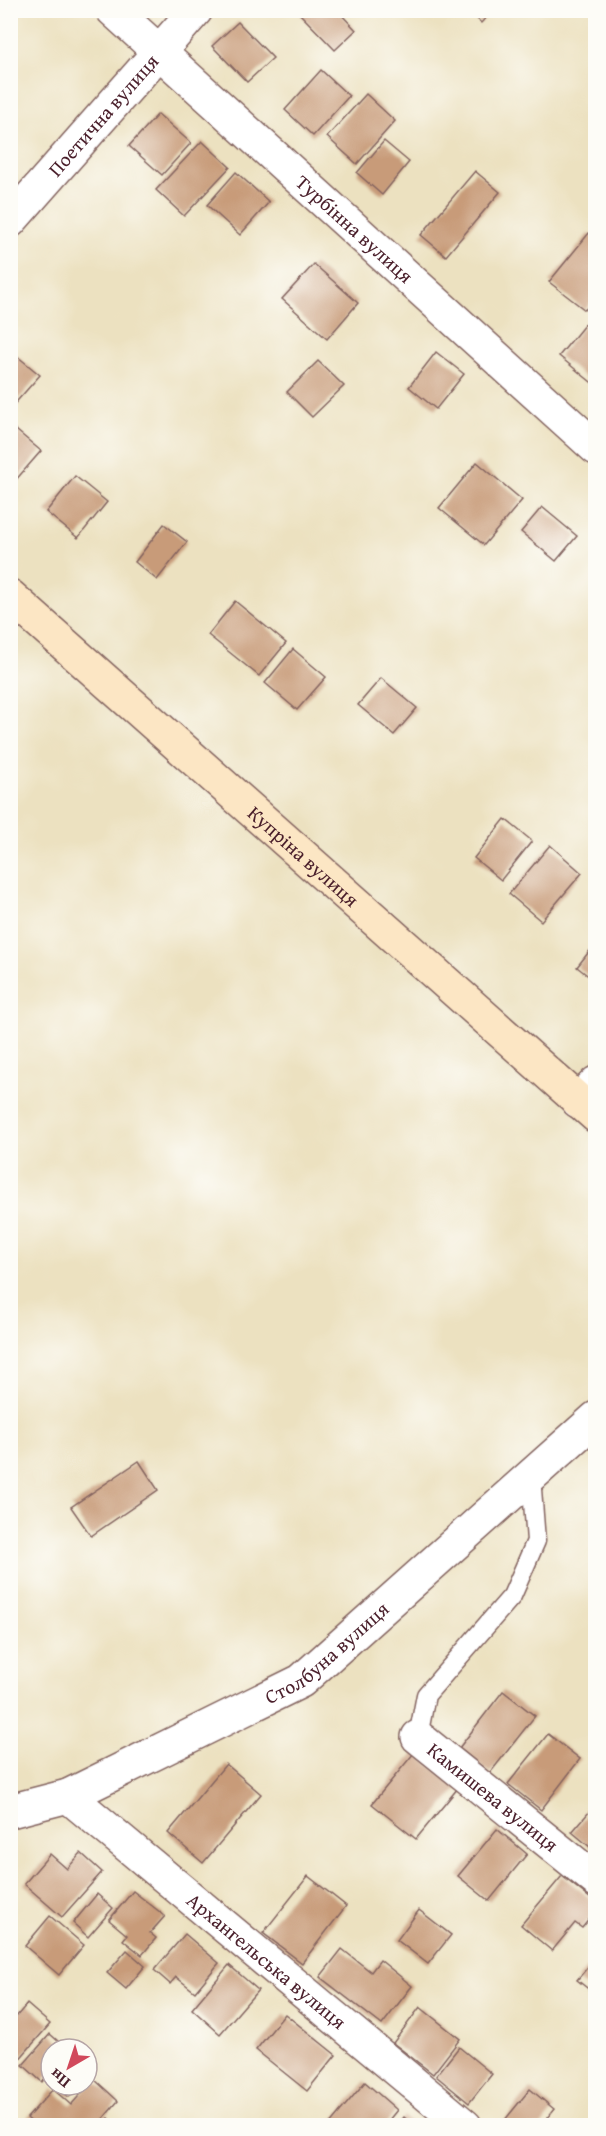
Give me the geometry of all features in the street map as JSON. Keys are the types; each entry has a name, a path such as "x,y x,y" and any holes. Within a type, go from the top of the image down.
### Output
{"main road":[{"name":"Купріна вулиця","path":"10,596 590,1100"}],"street":[{"name":"Турбінна вулиця","path":"113,10 596,448"},
{"name":"Поетична вулиця","path":"10,221 196,10"},
{"name":"Столбуна вулиця","path":"10,1811 68,1796 301,1681 596,1418"},
{"name":"Камишева вулиця","path":"418,1737 596,1880"},
{"name":"Архангельська вулиця","path":"68,1796 465,2126"}],"lane":[{"path":"418,1737 426,1695 512,1596 536,1540 531,1476"}],"building":[{"path":"304,10 337,10 356,30 335,50 300,14"},
{"path":"469,10 493,10 481,23"},
{"path":"238,22 273,58 247,82 212,46"},
{"path":"321,70 349,96 313,136 285,110"},
{"path":"366,94 395,121 357,164 327,137"},
{"path":"158,114 191,143 162,175 129,146"},
{"path":"202,141 230,167 184,216 156,190"},
{"path":"384,141 409,162 382,195 357,173"},
{"path":"475,171 500,192 446,256 421,235"},
{"path":"236,172 269,202 240,235 207,205"},
{"path":"589,233 596,239 596,297 585,310 549,282"},
{"path":"314,264 358,303 327,339 282,299"},
{"path":"585,324 596,333 596,386 559,356"},
{"path":"436,352 464,374 436,409 409,387"},
{"path":"17,356 40,375 10,409 10,363"},
{"path":"318,361 344,386 312,417 287,392"},
{"path":"10,425 41,451 14,482 10,479"},
{"path":"477,462 522,500 484,545 439,508"},
{"path":"75,476 107,502 78,538 46,512"},
{"path":"542,507 577,536 556,561 521,532"},
{"path":"164,524 187,542 157,580 135,562"},
{"path":"235,601 286,643 259,676 208,635"},
{"path":"293,649 326,677 297,710 265,683"},
{"path":"381,678 417,708 394,735 358,705"},
{"path":"505,819 532,841 501,880 474,858"},
{"path":"550,845 582,873 541,921 509,894"},
{"path":"596,943 596,982 577,967"},
{"path":"139,1461 158,1490 91,1536 71,1507"},
{"path":"503,1691 535,1716 490,1773 459,1748"},
{"path":"548,1734 580,1759 541,1810 508,1784"},
{"path":"414,1753 458,1788 416,1839 372,1804"},
{"path":"226,1764 261,1794 203,1863 168,1833"},
{"path":"596,1804 596,1852 572,1832"},
{"path":"497,1829 527,1854 489,1901 458,1876"},
{"path":"81,1853 102,1872 62,1917 24,1884 50,1854 67,1869"},
{"path":"308,1876 346,1906 302,1963 263,1933"},
{"path":"562,1876 596,1903 596,1911 582,1928 575,1923 552,1951 521,1925"},
{"path":"133,1891 165,1916 150,1933 156,1938 142,1955 123,1940 127,1935 109,1920"},
{"path":"97,1894 113,1908 88,1937 73,1923"},
{"path":"419,1910 451,1935 428,1964 397,1940"},
{"path":"50,1916 84,1945 59,1975 25,1946"},
{"path":"185,1934 219,1963 195,1992 176,1977 170,1984 154,1970"},
{"path":"342,1949 371,1972 380,1960 412,1986 382,2025 320,1977"},
{"path":"127,1950 145,1966 126,1989 107,1973"},
{"path":"596,1957 596,1986 591,1991 577,1980"},
{"path":"229,1965 258,1990 220,2034 192,2009"},
{"path":"27,2004 50,2024 10,2070 10,2024"},
{"path":"420,2007 460,2039 433,2074 393,2043"},
{"path":"285,2014 336,2055 307,2091 256,2050"},
{"path":"39,2047 39,2079 23,2065"},
{"path":"459,2047 492,2074 469,2103 436,2076"},
{"path":"365,2082 397,2110 384,2126 328,2126"},
{"path":"99,2084 118,2101 97,2126 36,2126 27,2118 46,2097 62,2097 71,2105 78,2097 99,2097"},
{"path":"530,2089 554,2109 541,2126 500,2126"},
{"path":"404,2117 414,2126 397,2126"},
{"path":"109,2118 118,2126 102,2126"}]}
